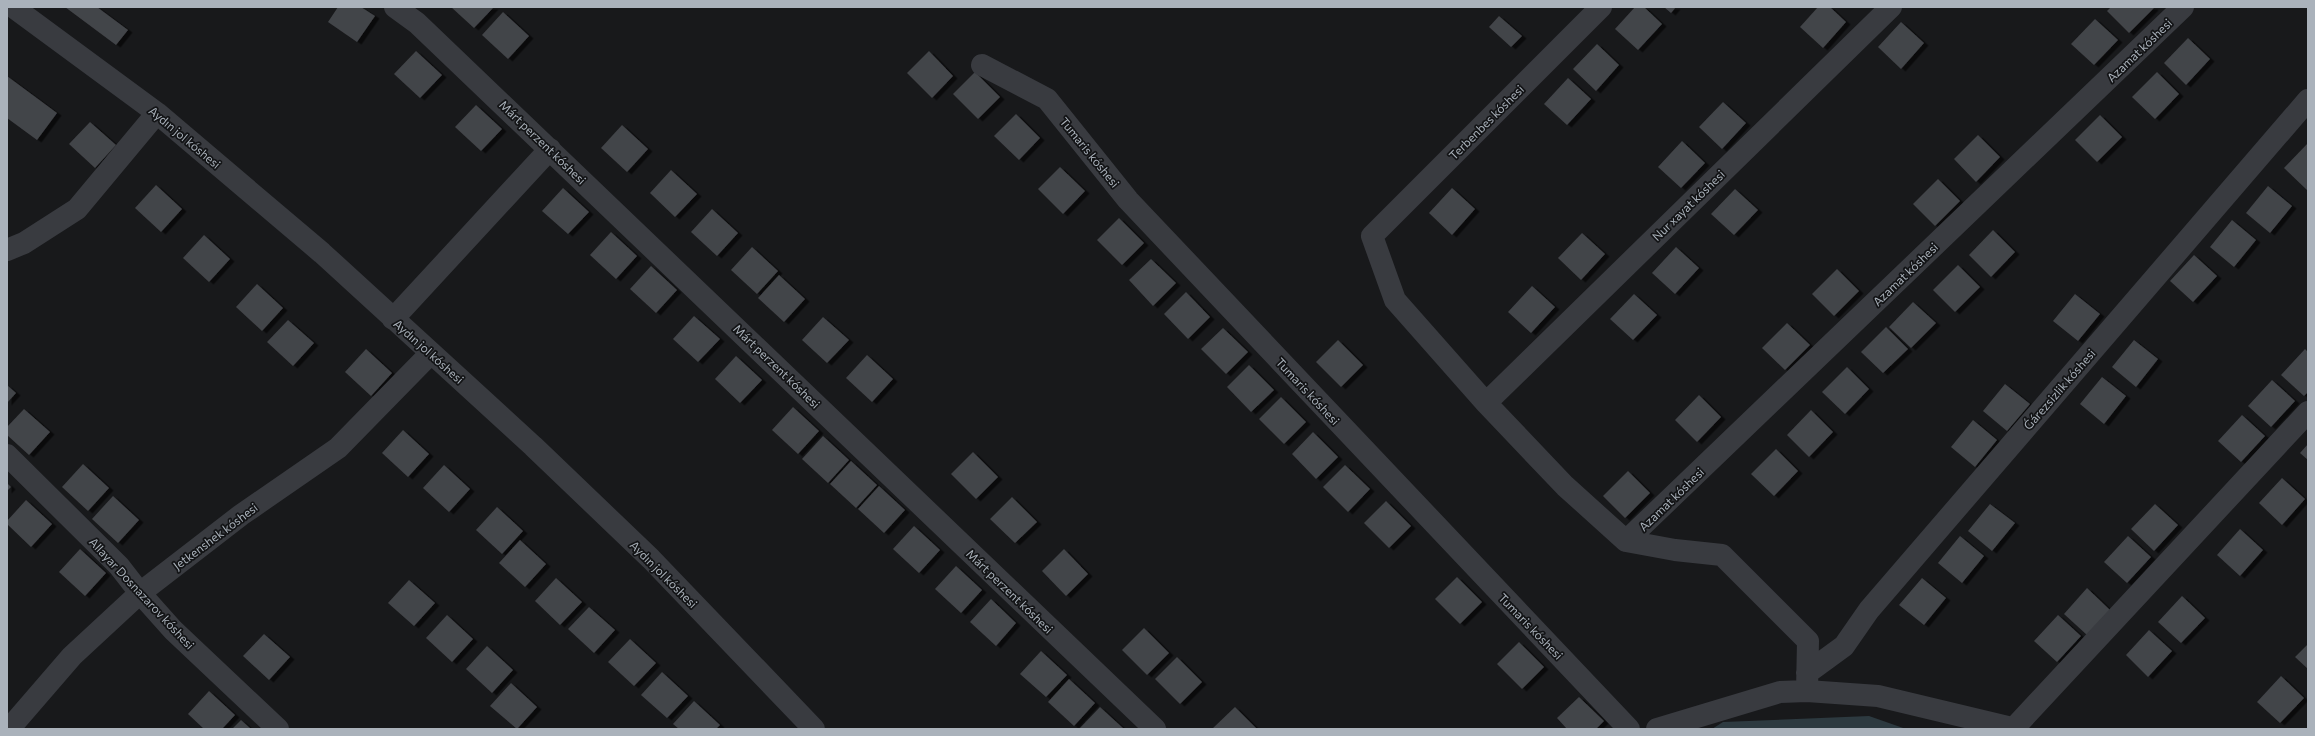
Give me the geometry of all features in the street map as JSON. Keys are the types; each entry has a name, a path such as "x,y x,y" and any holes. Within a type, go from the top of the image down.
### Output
{"street":[{"name":"Aydın jol kóshesi","path":"13,7 157,113 322,253 430,354 533,446 651,559 814,729"},
{"name":"Márt perzent kóshesi","path":"395,7 417,23 550,149 1155,729"},
{"name":"Terbenbes kóshesi","path":"1486,402 1395,300 1372,236 1601,7"},
{"name":"Nur xayat kóshesi","path":"1486,402 1891,7"},
{"name":"Azamat kóshesi","path":"1626,541 2184,7"},
{"name":"Tumaris kóshesi","path":"982,65 1047,99 1128,200 1629,729"},
{"name":"Ǵárezsizlik kóshesi","path":"1807,682 1844,646 1869,610 2308,100"},
{"path":"7,250 24,243 77,209 157,113"},
{"path":"394,319 550,149"},
{"name":"Jetkenshek kóshesi","path":"9,729 72,656 140,594 241,515 338,448 430,354"},
{"path":"1486,402 1565,486 1626,541 1675,550 1722,554 1808,641 1807,682"},
{"path":"1657,729 1780,692 1807,682 1878,696 2015,729 2308,412"},
{"name":"Allayar Dosnazarov kóshesi","path":"7,456 119,566 140,594 173,630 278,729"}],"shaded area":[{"path":"1869,716 1906,729 1712,729 1723,722"}],"building":[{"path":"65,7 97,7 128,30 116,45"},
{"path":"338,7 361,7 375,16 357,42 328,22"},
{"path":"451,7 494,7 474,28"},
{"path":"1635,7 1644,7 1662,24 1638,50 1615,29"},
{"path":"1664,7 1676,7 1671,13"},
{"path":"1818,7 1830,7 1846,22 1823,48 1800,27"},
{"path":"2111,7 2154,8 2129,33 2107,11"},
{"path":"503,12 529,36 508,59 482,35"},
{"path":"1499,16 1522,36 1511,47 1489,27"},
{"path":"2095,19 2118,40 2094,65 2071,44"},
{"path":"1901,22 1924,43 1901,69 1878,47"},
{"path":"2188,38 2210,59 2186,85 2164,63"},
{"path":"1597,44 1619,65 1596,91 1573,69"},
{"path":"416,51 442,75 420,98 394,74"},
{"path":"929,51 953,76 932,98 907,73"},
{"path":"975,72 1000,97 978,119 953,94"},
{"path":"2157,72 2179,94 2155,119 2132,97"},
{"path":"7,76 57,113 37,140 7,118"},
{"path":"1568,78 1591,99 1567,125 1544,104"},
{"path":"1723,102 1746,123 1722,149 1699,127"},
{"path":"476,105 502,129 481,151 455,127"},
{"path":"1016,114 1040,138 1019,160 994,136"},
{"path":"2100,115 2122,137 2097,162 2075,140"},
{"path":"90,122 116,145 95,168 69,144"},
{"path":"622,125 648,149 627,172 601,148"},
{"path":"1978,135 2000,157 1976,182 1954,159"},
{"path":"1682,141 1705,163 1681,188 1658,167"},
{"path":"2308,143 2308,189 2307,190 2284,168"},
{"path":"1060,167 1085,191 1063,214 1038,189"},
{"path":"671,170 697,194 675,217 650,193"},
{"path":"1938,179 1960,201 1935,226 1913,204"},
{"path":"156,185 182,209 161,232 135,208"},
{"path":"2268,186 2292,206 2270,233 2246,213"},
{"path":"563,188 589,212 568,234 542,211"},
{"path":"1452,188 1475,209 1452,235 1429,213"},
{"path":"1735,189 1758,210 1734,235 1711,214"},
{"path":"712,209 738,233 717,256 691,232"},
{"path":"1119,218 1144,243 1122,265 1097,240"},
{"path":"2232,220 2256,240 2234,267 2210,247"},
{"path":"1993,230 2015,252 1991,277 1969,255"},
{"path":"611,232 637,256 616,279 590,255"},
{"path":"1582,233 1605,254 1581,280 1558,258"},
{"path":"204,235 230,259 209,282 183,258"},
{"path":"752,247 778,271 757,294 731,270"},
{"path":"1676,247 1699,268 1675,294 1652,273"},
{"path":"2194,255 2217,276 2193,302 2170,281"},
{"path":"1151,259 1176,283 1153,306 1129,280"},
{"path":"1958,265 1980,287 1955,312 1933,290"},
{"path":"651,266 677,290 656,313 630,289"},
{"path":"1837,269 1859,291 1834,316 1812,294"},
{"path":"779,275 805,299 784,322 758,298"},
{"path":"257,284 283,308 262,331 236,307"},
{"path":"1532,286 1555,307 1531,333 1508,312"},
{"path":"1186,292 1210,317 1188,339 1164,314"},
{"path":"1634,294 1657,315 1633,340 1610,319"},
{"path":"2075,294 2100,314 2078,341 2053,321"},
{"path":"1913,302 1936,323 1911,348 1889,327"},
{"path":"694,316 720,339 698,362 673,339"},
{"path":"823,317 849,340 827,363 802,340"},
{"path":"288,320 314,343 293,366 267,342"},
{"path":"1787,323 1810,345 1785,370 1762,348"},
{"path":"1886,327 1908,349 1883,373 1861,352"},
{"path":"1223,328 1248,352 1226,374 1201,349"},
{"path":"1338,340 1363,365 1341,387 1316,362"},
{"path":"2134,340 2158,359 2136,387 2112,367"},
{"path":"366,349 392,373 371,396 345,372"},
{"path":"2305,349 2308,352 2308,392 2304,396 2281,375"},
{"path":"867,355 893,379 872,402 846,378"},
{"path":"736,356 762,380 740,403 715,379"},
{"path":"1249,365 1274,390 1251,412 1227,387"},
{"path":"1847,367 1869,389 1845,414 1822,392"},
{"path":"2102,377 2126,396 2104,424 2080,404"},
{"path":"2272,380 2295,401 2271,427 2248,406"},
{"path":"2005,384 2030,404 2007,431 1983,411"},
{"path":"7,385 16,393 7,403"},
{"path":"1699,395 1721,417 1697,442 1675,420"},
{"path":"1281,397 1306,422 1284,444 1259,419"},
{"path":"793,407 819,431 798,454 772,430"},
{"path":"24,409 50,432 29,455 7,435 7,427"},
{"path":"1811,410 1833,432 1809,457 1787,435"},
{"path":"2242,415 2265,436 2241,462 2218,441"},
{"path":"1973,420 1997,440 1975,467 1951,447"},
{"path":"403,430 429,454 408,477 382,453"},
{"path":"1313,432 1338,457 1316,479 1292,454"},
{"path":"823,436 849,460 828,483 802,459"},
{"path":"2308,444 2308,460 2300,453"},
{"path":"1776,449 1798,471 1774,496 1751,474"},
{"path":"973,452 998,477 976,499 951,474"},
{"path":"851,461 877,485 856,508 830,484"},
{"path":"83,464 109,488 88,511 62,487"},
{"path":"444,465 470,489 449,512 423,488"},
{"path":"1345,465 1370,489 1348,512 1323,487"},
{"path":"1628,471 1650,493 1625,518 1603,496"},
{"path":"2282,478 2305,499 2282,525 2259,503"},
{"path":"7,483 11,487 7,491"},
{"path":"879,486 905,510 884,533 858,509"},
{"path":"113,496 139,520 118,543 92,519"},
{"path":"1012,497 1037,522 1015,543 990,519"},
{"path":"26,500 52,524 31,547 7,524 7,521"},
{"path":"1386,501 1411,526 1389,548 1364,523"},
{"path":"1990,504 2015,523 1992,551 1968,531"},
{"path":"2155,504 2178,525 2154,551 2131,529"},
{"path":"497,507 523,531 502,554 476,530"},
{"path":"914,526 940,550 919,573 893,549"},
{"path":"2240,529 2263,550 2240,576 2217,555"},
{"path":"1960,536 1984,556 1962,583 1938,563"},
{"path":"2128,536 2151,557 2127,583 2104,562"},
{"path":"520,540 546,564 525,587 499,563"},
{"path":"80,549 106,573 85,596 59,572"},
{"path":"1064,549 1088,574 1066,596 1042,571"},
{"path":"956,566 982,590 961,613 935,589"},
{"path":"1457,577 1482,602 1460,624 1435,599"},
{"path":"556,578 582,602 560,625 535,601"},
{"path":"1922,578 1946,598 1924,625 1899,605"},
{"path":"409,580 435,603 414,626 388,603"},
{"path":"2087,588 2110,610 2087,635 2064,614"},
{"path":"2182,596 2205,618 2181,643 2158,622"},
{"path":"991,599 1016,623 996,646 970,622"},
{"path":"589,607 615,630 594,653 568,629"},
{"path":"447,615 473,639 452,662 426,638"},
{"path":"2058,615 2081,636 2057,662 2034,641"},
{"path":"1144,628 1169,653 1147,675 1122,650"},
{"path":"2149,630 2172,651 2148,677 2126,655"},
{"path":"264,634 290,657 269,680 243,656"},
{"path":"630,639 656,663 634,686 608,662"},
{"path":"1519,642 1544,667 1522,689 1497,664"},
{"path":"2308,644 2308,669 2295,657"},
{"path":"487,646 513,670 492,693 466,669"},
{"path":"1041,651 1067,675 1046,697 1020,674"},
{"path":"1177,657 1202,682 1180,704 1155,679"},
{"path":"662,672 688,696 667,718 641,695"},
{"path":"2281,676 2304,698 2280,723 2257,702"},
{"path":"1069,679 1095,703 1074,726 1048,702"},
{"path":"511,683 537,707 517,729 490,706"},
{"path":"209,691 235,715 222,729 204,729 188,714"},
{"path":"1579,697 1604,721 1596,729 1567,729 1557,718"},
{"path":"694,701 720,725 716,729 679,729 673,724"},
{"path":"1100,707 1124,729 1079,729"},
{"path":"1235,707 1257,729 1212,729"},
{"path":"241,720 251,729 232,729"}]}
